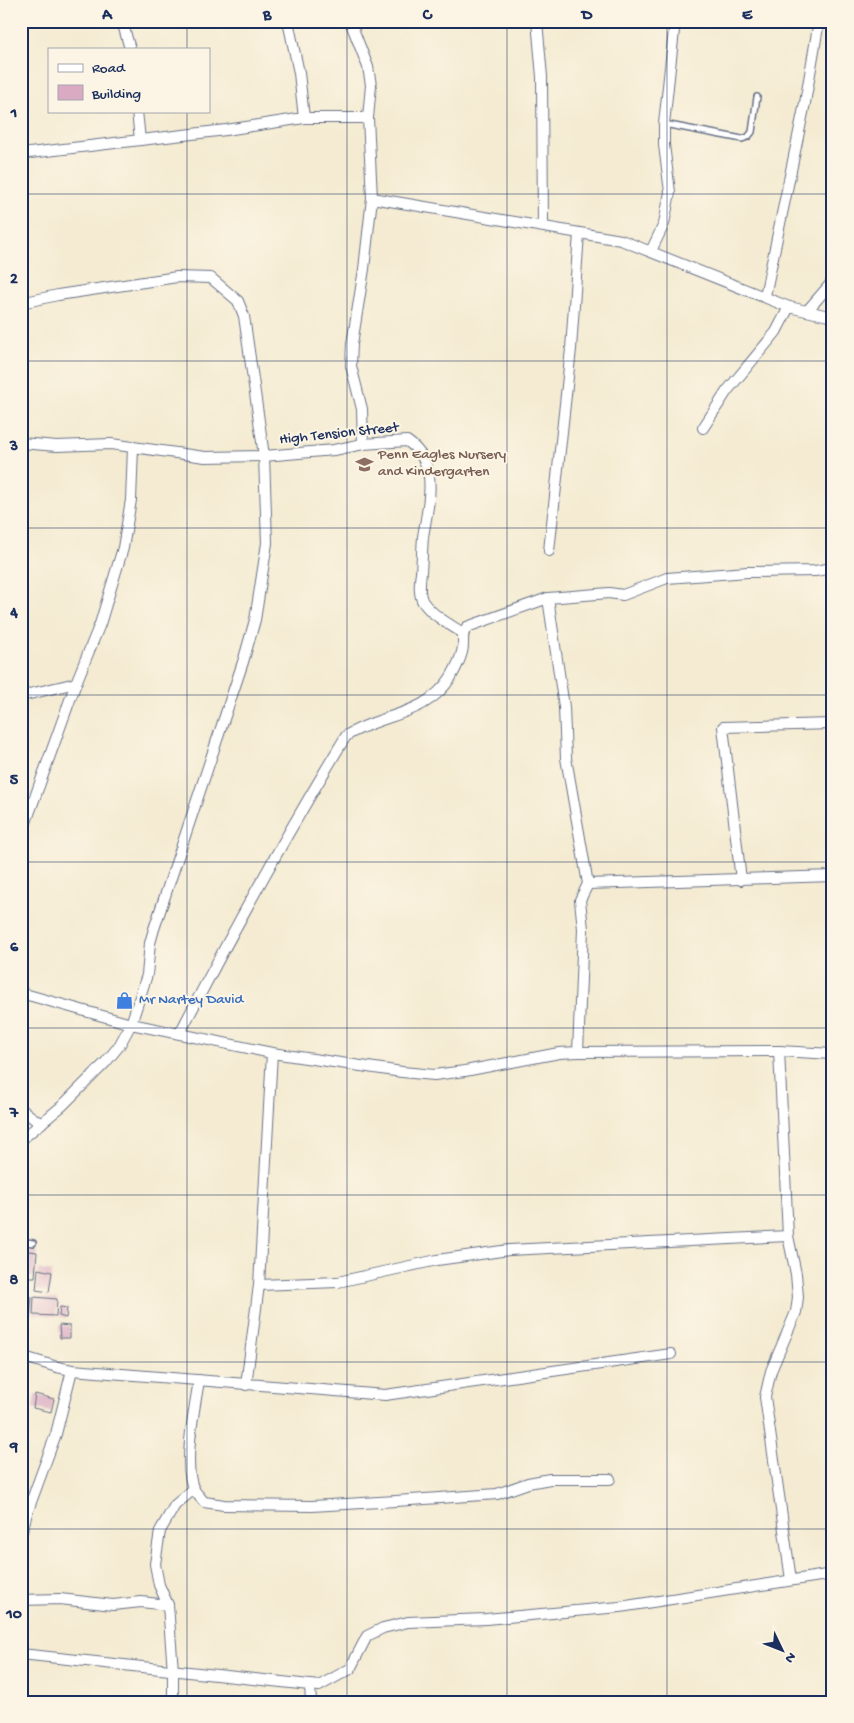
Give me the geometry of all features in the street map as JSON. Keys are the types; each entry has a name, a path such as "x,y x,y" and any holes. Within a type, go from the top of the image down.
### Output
{"street":[{"path":"122,21 130,48"},
{"path":"288,21 299,73 304,118"},
{"path":"350,21 368,67 370,84 368,118 372,198 364,269 352,344 351,366 362,409 362,444"},
{"path":"537,21 542,77 544,226"},
{"path":"651,251 664,224 670,192 664,145 664,124 675,21"},
{"path":"764,296 805,103 819,21"},
{"path":"137,112 140,140"},
{"path":"21,154 304,118 368,118"},
{"path":"372,198 621,240 789,307 833,317"},
{"path":"550,551 571,349 579,233"},
{"path":"21,303 58,295 177,277 211,278 238,301 244,316 264,456 267,543 255,620 220,736 154,929 150,943 147,974 130,1024 119,1046 105,1064 62,1106 21,1140"},
{"path":"807,311 833,281"},
{"path":"703,428 727,391 776,332 789,307"},
{"name":"High Tension Street","path":"21,443 57,446 111,444 206,457 264,456 334,450 362,444 406,441 421,454 429,474 430,498 420,574 422,600 435,615 462,633"},
{"path":"21,836 76,683 100,624 123,548 131,500 133,448"},
{"path":"180,1033 233,930 298,814 346,736 354,731 427,702 440,692 451,676 462,654 464,646 462,633 467,627 548,598 609,593 623,595 667,578 748,572 815,571 833,568"},
{"path":"548,598 564,707 566,758 588,884 580,900 583,929 578,1052"},
{"path":"21,696 76,683"},
{"path":"741,880 723,727 833,724"},
{"path":"588,884 833,876"},
{"path":"21,993 130,1024 272,1053 434,1075 559,1053 779,1051 833,1054"},
{"path":"779,1051 788,1236 796,1274 798,1298 796,1312 771,1370 765,1397 791,1580"},
{"path":"246,1385 259,1285 272,1053"},
{"path":"21,1109 41,1124"},
{"path":"259,1285 338,1282 437,1260 509,1250 788,1236"},
{"path":"21,1356 72,1370 385,1395 671,1354"},
{"path":"21,1535 56,1434 72,1370"},
{"path":"199,1380 190,1438 190,1472 194,1490 204,1502 312,1506 484,1496 497,1494 528,1483 550,1479 610,1479"},
{"path":"173,1702 174,1671 168,1605 158,1585 155,1564 160,1531 175,1505 194,1490"},
{"path":"21,1654 319,1686 350,1669 367,1636 383,1628 408,1622 486,1619 620,1607 833,1574"},
{"path":"21,1600 60,1599 113,1605 141,1602 168,1605"},
{"path":"310,1686 311,1702"}],"lane":[{"path":"664,124 742,140 752,132 757,97"},
{"path":"21,1241 33,1243"}],"building":[{"path":"37,1252 35,1277 21,1277 23,1253"},
{"path":"38,1269 52,1272 49,1292 36,1290"},
{"path":"25,1296 32,1297 30,1319 23,1318"},
{"path":"34,1297 57,1299 56,1316 33,1315"},
{"path":"60,1307 67,1308 66,1318 59,1316"},
{"path":"59,1325 70,1326 70,1338 60,1338"},
{"path":"35,1394 54,1399 51,1412 33,1408"}],"place":[{"name":"Penn Eagles Nursery and Kindergarten","path":"364,464"},
{"name":"Mr Nartey David","path":"125,1000"}]}
